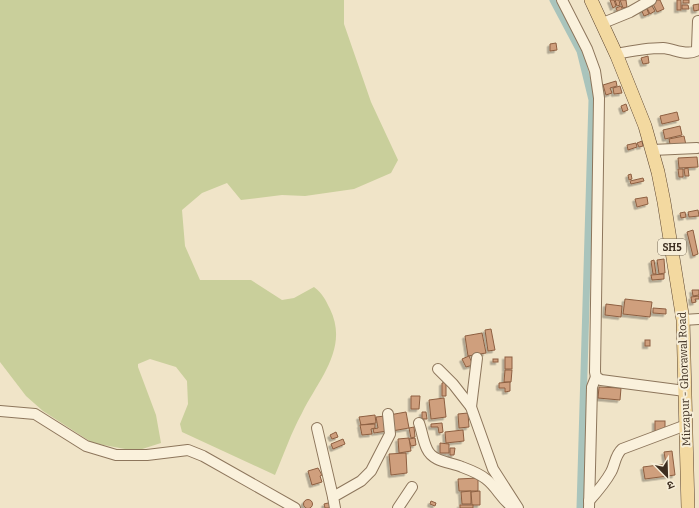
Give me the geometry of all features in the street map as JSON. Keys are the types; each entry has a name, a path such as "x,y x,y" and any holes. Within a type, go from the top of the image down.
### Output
{"main road":[{"name":"Mirzapur - Ghorawal Road","path":"591,0 616,54 645,126 664,202 683,320 688,508"}],"street":[{"path":"562,0 587,49 595,71 599,98 594,366 596,377 592,387 589,504"},
{"path":"602,23 630,12 651,0"},
{"path":"616,54 662,48 693,53 697,48 698,21"},
{"path":"652,150 697,148"},
{"path":"683,320 699,319"},
{"path":"471,407 478,358"},
{"path":"438,369 453,384 471,407 493,470 518,508"},
{"path":"596,377 601,380 685,391"},
{"path":"0,411 35,414 86,446 116,455 147,456 188,450 203,456 294,508"},
{"path":"334,497 361,481 371,471 390,434 388,414"},
{"path":"419,423 427,449 435,458 462,467 485,478 507,503 514,508"},
{"path":"589,504 612,471 618,453 622,450 686,425"},
{"path":"317,428 336,508"},
{"path":"398,508 412,487"}],"green space":[{"path":"0,0 344,0 344,24 371,102 398,160 391,173 354,189 305,196 282,195 241,200 227,183 202,193 182,210 185,246 200,280 251,280 282,300 294,298 314,287 324,297 335,323 336,337 330,363 294,428 275,475 182,432 180,424 188,404 187,381 176,367 150,359 138,364 156,415 161,443 136,451 91,442 43,411 26,396 0,362"}],"building":[{"path":"610,0 614,0 616,6 613,8"},
{"path":"615,0 619,0 620,5 617,6"},
{"path":"620,0 626,0 627,7 623,8"},
{"path":"660,0 664,9 657,12 652,2"},
{"path":"677,0 681,0 681,10 677,10"},
{"path":"683,0 689,0 689,3 683,3"},
{"path":"699,4 699,10 694,11 693,5"},
{"path":"682,5 688,5 689,9 682,9"},
{"path":"621,6 624,13 619,15 616,8"},
{"path":"652,6 655,11 650,14 647,8"},
{"path":"646,7 649,14 644,16 641,9"},
{"path":"556,43 557,50 550,51 550,44"},
{"path":"648,56 649,63 643,64 641,58"},
{"path":"616,81 617,86 610,88 612,93 606,95 603,85"},
{"path":"620,86 622,93 614,94 613,88"},
{"path":"626,104 628,110 623,112 621,106"},
{"path":"677,112 679,120 662,124 660,116"},
{"path":"680,126 682,135 665,139 663,130"},
{"path":"684,136 686,145 671,149 669,139"},
{"path":"642,141 643,146 639,147 637,143"},
{"path":"636,143 637,147 628,150 627,145"},
{"path":"697,157 698,167 679,168 678,158"},
{"path":"688,168 689,176 685,176 684,169"},
{"path":"678,169 683,169 683,177 679,177"},
{"path":"631,174 632,179 629,180 628,175"},
{"path":"643,178 644,181 631,184 630,181"},
{"path":"647,197 648,204 637,207 635,199"},
{"path":"698,210 699,216 689,217 688,212"},
{"path":"685,212 686,217 681,218 680,213"},
{"path":"693,230 698,254 693,256 687,232"},
{"path":"664,259 665,273 659,274 657,260"},
{"path":"654,260 656,274 653,274 651,261"},
{"path":"664,274 664,279 652,280 651,275"},
{"path":"692,290 699,290 699,295 693,296"},
{"path":"699,296 699,299 695,299 696,302 692,303 691,297"},
{"path":"625,299 652,302 650,317 623,314"},
{"path":"606,304 622,306 621,317 605,315"},
{"path":"653,308 666,309 666,314 653,313"},
{"path":"491,329 495,350 488,351 485,330"},
{"path":"482,333 486,353 468,356 465,336"},
{"path":"645,340 650,340 650,346 645,346"},
{"path":"469,356 473,365 466,367 462,359"},
{"path":"505,357 512,357 512,369 505,369"},
{"path":"493,359 498,359 498,362 493,362"},
{"path":"505,370 512,370 511,382 504,382"},
{"path":"446,382 446,396 442,396 442,383"},
{"path":"510,382 510,391 505,392 505,388 499,388 499,383"},
{"path":"599,387 621,388 620,400 598,398"},
{"path":"411,396 420,396 419,409 411,409"},
{"path":"444,398 446,417 431,419 429,400"},
{"path":"406,412 409,428 392,431 389,415"},
{"path":"422,412 426,412 427,419 422,419"},
{"path":"468,413 469,427 459,428 458,414"},
{"path":"375,415 376,423 361,425 359,417"},
{"path":"385,416 387,431 374,433 373,429 378,428 376,417"},
{"path":"655,421 665,421 665,431 655,431"},
{"path":"442,423 443,432 439,433 438,427 431,427 431,424"},
{"path":"375,424 375,428 371,429 372,434 362,435 360,425"},
{"path":"414,427 415,437 411,438 409,428"},
{"path":"463,430 464,441 446,443 445,432"},
{"path":"336,432 338,437 332,439 330,435"},
{"path":"409,438 411,451 399,453 398,439"},
{"path":"415,438 416,445 411,446 409,439"},
{"path":"343,439 345,444 333,449 331,444"},
{"path":"440,443 449,444 449,453 440,453"},
{"path":"450,448 455,448 454,455 450,455"},
{"path":"672,451 675,475 645,479 643,467 666,464 664,452"},
{"path":"406,453 407,473 391,475 389,454"},
{"path":"318,468 322,475 320,476 322,482 312,485 308,471"},
{"path":"478,478 478,491 459,491 458,479"},
{"path":"471,491 471,504 462,504 461,492"},
{"path":"480,491 480,505 472,505 471,492"},
{"path":"308,499 313,504 308,509 303,504"},
{"path":"431,501 436,503 435,506 430,504"},
{"path":"332,502 333,508 325,508 324,504"},
{"path":"460,505 473,505 473,508 460,508"}],"waterway":[{"path":"553,0 580,51 592,100 580,508"}]}
